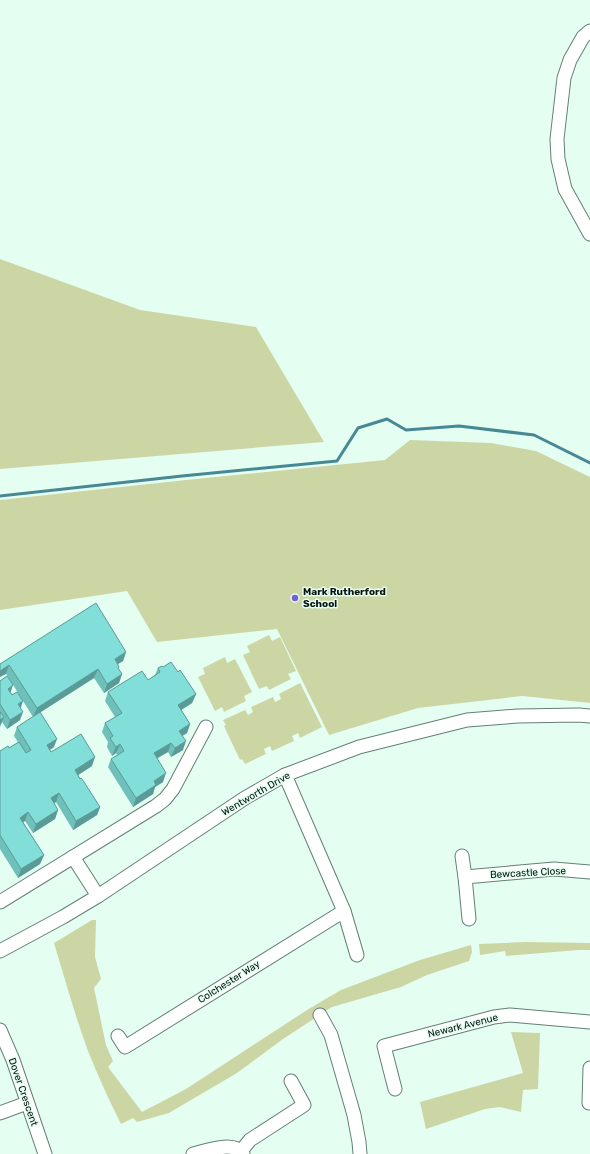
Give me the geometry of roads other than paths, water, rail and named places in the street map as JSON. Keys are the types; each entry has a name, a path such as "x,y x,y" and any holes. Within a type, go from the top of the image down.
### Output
{"street":[{"path":"590,30 583,37 570,60 564,78 557,139 558,159 565,190 590,234"},
{"name":"Wentworth Drive","path":"0,951 98,896 245,798 285,775 359,747 467,720 518,716 590,716"},
{"path":"0,902 165,799 173,789 206,727"},
{"path":"285,775 344,910 357,956"},
{"path":"462,856 469,919"},
{"path":"73,857 98,896"},
{"name":"Bewcastle Close","path":"465,877 554,870 590,872"},
{"name":"Colchester Way","path":"118,1036 125,1047 344,910"},
{"name":"Newark Avenue","path":"395,1089 384,1046 494,1017 510,1015 590,1022"},
{"path":"320,1016 331,1034 354,1115 360,1154"},
{"name":"Dover Crescent","path":"0,1030 45,1154"},
{"path":"589,1103 590,1068"},
{"path":"193,1154 219,1147 231,1147 242,1152 250,1140 304,1105 291,1081"},
{"path":"0,1113 27,1103"}],"waterway":[{"path":"0,496 337,461 358,428 387,419 406,430 459,426 534,435 590,463"}],"place":[{"name":"Mark Rutherford School","path":"295,598"}]}
